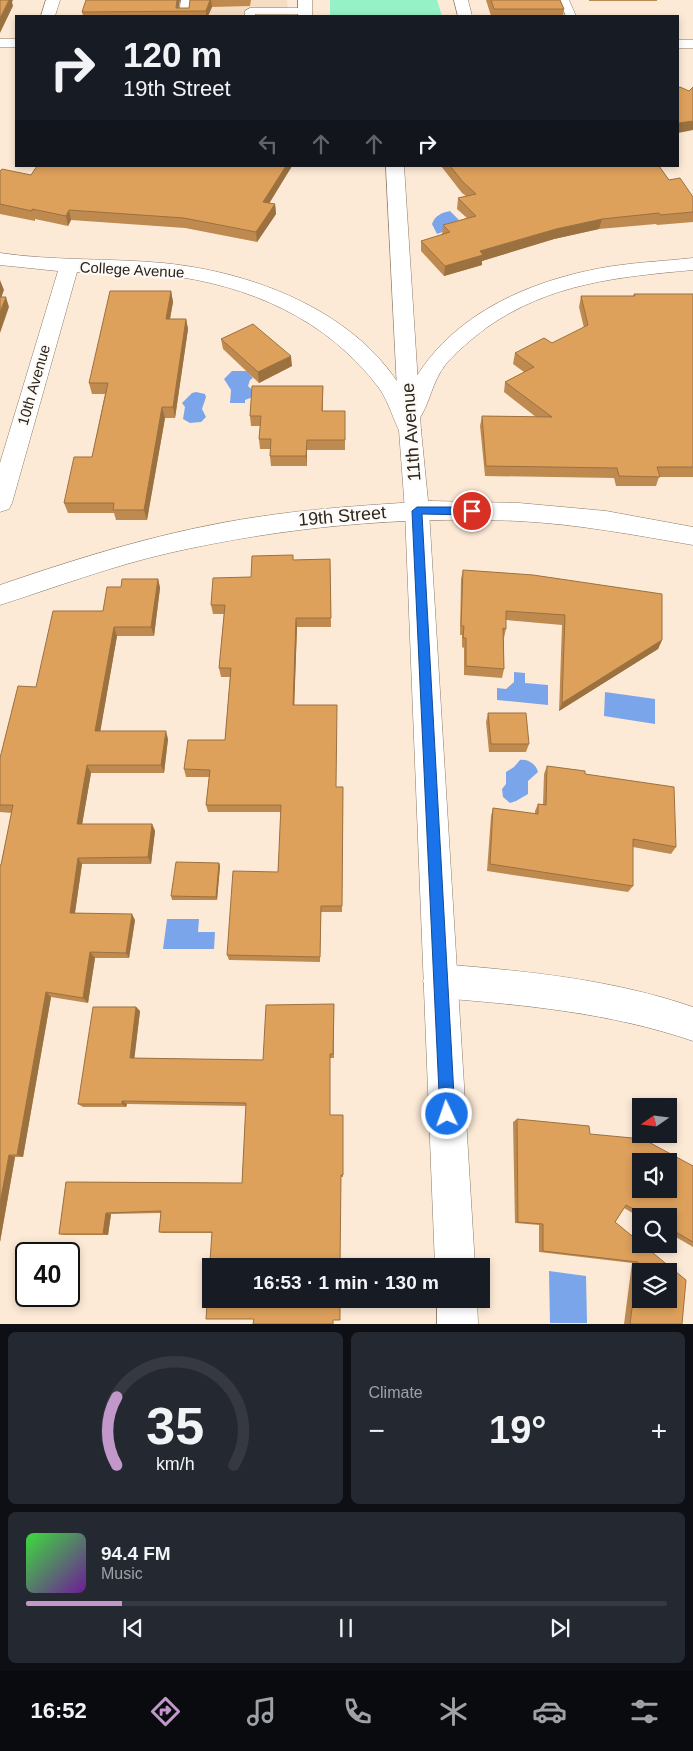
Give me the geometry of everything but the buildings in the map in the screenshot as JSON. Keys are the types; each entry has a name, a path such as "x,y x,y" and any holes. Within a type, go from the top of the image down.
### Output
{"street":[{"path":"48,15 53,0"},
{"path":"461,0 465,15"},
{"path":"0,43 15,43"},
{"path":"679,44 693,44"},
{"name":"11th Avenue","path":"395,167 417,511 455,1258"},
{"name":"College Avenue","path":"0,259 69,267 163,269 191,273 255,288 291,303 351,343 372,363 388,384 410,423"},
{"path":"410,423 424,382 451,345 503,309 549,288 574,280 630,269 693,264"},
{"name":"10th Avenue","path":"0,503 69,267"},
{"name":"19th Street","path":"0,595 109,559 180,540 239,528 339,514 454,510 554,515 693,536"},
{"path":"440,981 593,997 662,1012 693,1024"},
{"path":"457,1308 458,1324"}],"lane":[{"path":"184,15 186,0"},
{"path":"564,0 571,15"},
{"path":"250,15 250,11 305,9"}],"shaded area":[{"path":"186,0 287,0 288,15 184,15"}],"green space":[{"path":"330,0 437,0 442,15 330,15"}],"water":[{"path":"450,211 459,220 448,224 448,230 437,234 432,224 433,221 439,215"},
{"path":"232,371 247,371 253,378 248,386 258,395 245,400 245,403 230,403 231,390 224,379"},
{"path":"192,393 205,394 206,397 202,409 206,417 201,422 190,423 183,419 185,407 182,403"},
{"path":"514,672 525,673 525,683 548,685 548,705 497,700 497,688 506,689 514,682"},
{"path":"605,692 655,699 655,724 604,716"},
{"path":"520,760 526,760 531,763 538,772 528,781 528,794 510,803 503,797 502,789 506,784 506,772"},
{"path":"167,919 199,919 198,932 215,932 214,949 163,949"},
{"path":"549,1271 586,1276 587,1323 550,1323"}],"route":[{"path":"447,1114 417,511 472,511"}]}
